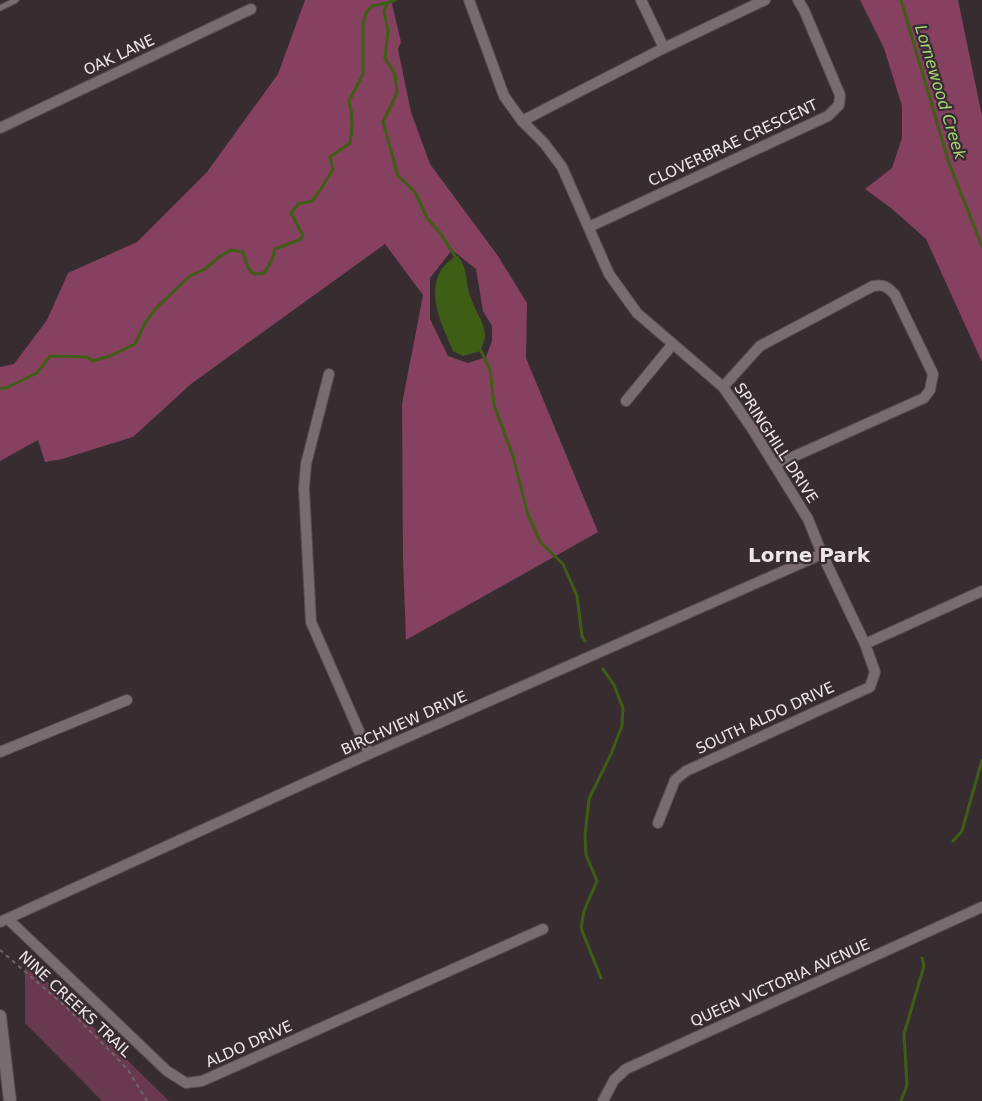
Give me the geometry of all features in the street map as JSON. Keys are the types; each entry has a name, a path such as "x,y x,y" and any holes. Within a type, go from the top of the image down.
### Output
{"street":[{"name":"SPRINGHILL DRIVE","path":"469,0 504,96 522,121 544,142 562,167 608,274 637,314 723,387 752,427 808,519 822,554 865,644"},
{"path":"641,0 664,48"},
{"path":"522,121 664,48 765,0"},
{"name":"CLOVERBRAE CRESCENT","path":"589,228 828,116 839,106 840,94 798,0"},
{"name":"OAK LANE","path":"0,128 251,9"},
{"path":"723,387 760,346 873,286 882,285 889,287 895,295 933,374 930,390 924,398 775,465"},
{"path":"626,401 672,344"},
{"path":"329,374 306,464 304,488 311,622 369,754"},
{"name":"BIRCHVIEW DRIVE","path":"4,921 369,754 822,554"},
{"path":"865,644 982,591"},
{"name":"SOUTH ALDO DRIVE","path":"658,823 675,780 686,771 870,687 875,672 865,644"},
{"path":"0,752 127,700"},
{"name":"QUEEN VICTORIA AVENUE","path":"603,1101 606,1092 614,1080 626,1069 982,907"},
{"name":"ALDO DRIVE","path":"4,921 167,1071 186,1083 202,1081 543,929"},
{"path":"0,1016 10,1101"}],"lane":[{"path":"0,8 16,0"}],"path":[{"name":"NINE CREEKS TRAIL","path":"0,950 66,1007 113,1054 128,1070 148,1101"}],"shaded area":[{"path":"305,0 391,0 401,42 398,49 411,112 430,164 498,256 527,303 526,358 598,532 406,640 403,559 402,404 423,295 385,244 191,384 133,437 62,459 45,462 38,440 0,461 0,367 14,364 47,320 68,273 137,242 207,172 278,74","holes":["452,250 476,269 483,311 492,326 492,341 486,357 468,363 448,356 430,319 430,278"]},
{"path":"860,0 958,0 982,116 982,362 926,239 891,208 865,189 892,168 902,138 902,106 884,48"},
{"path":"455,256 458,256 464,267 469,293 483,325 485,335 481,351 463,356 453,351 441,322 435,290 441,270"},
{"path":"25,960 169,1101 102,1101 25,1023"}],"waterway":[{"path":"395,0 387,3 384,12 388,30 385,58 395,74 397,93 383,122 398,176 415,192 427,218 441,234 455,256"},
{"name":"Lornewood Creek","path":"901,0 949,163 982,246"},
{"path":"0,388 6,388 37,373 50,356 87,357 93,361 110,356 135,344 145,323 157,307 190,276 205,269 231,250 243,252 248,268 254,274 264,273 272,260 275,249 299,240 303,236 291,213 298,204 312,201 333,169 330,157 350,143 352,122 349,101 363,74 363,23 366,13 372,6 387,3"},
{"path":"481,351 490,369 494,405 513,456 528,515 541,543 563,564 577,596 582,636 585,641"},
{"path":"601,978 581,928 584,911 597,881 586,855 585,836 589,799 611,754 622,726 623,708 614,685 603,669"},
{"name":"Lornewood Creek","path":"953,841 962,831 982,760"},
{"name":"Lornewood Creek","path":"901,1101 907,1085 904,1034 924,966 922,958"}],"district":[{"name":"Lorne Park","path":"809,555"}]}
